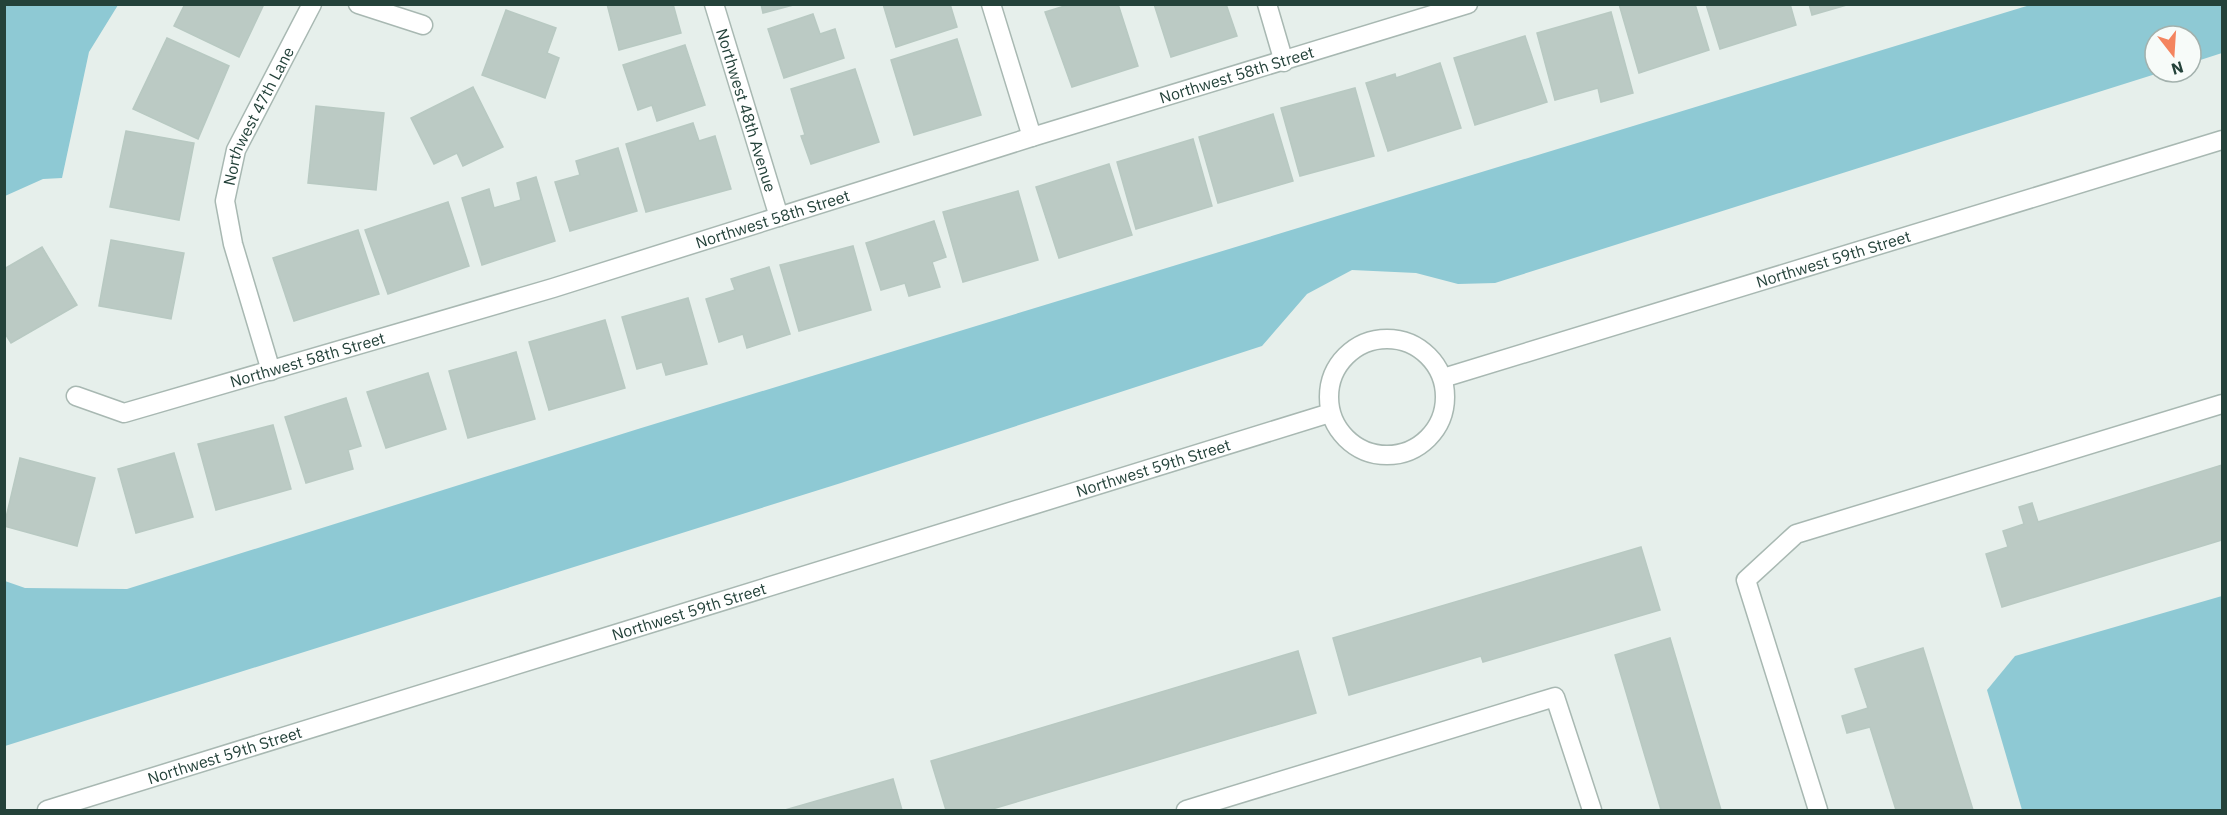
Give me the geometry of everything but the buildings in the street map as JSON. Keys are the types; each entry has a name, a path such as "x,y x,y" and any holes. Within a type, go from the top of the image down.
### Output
{"street":[{"name":"Northwest 47th Lane","path":"272,371 233,244 225,201 236,150 312,4"},
{"path":"358,4 423,25"},
{"name":"Northwest 48th Avenue","path":"714,4 779,217"},
{"path":"991,4 1032,137"},
{"path":"1267,4 1284,62"},
{"name":"Northwest 58th Street","path":"76,396 124,413 542,291 1032,137 1468,4"},
{"name":"Northwest 59th Street","path":"1443,378 2223,141"},
{"path":"1387,338 1413,345 1434,362 1443,378 1446,395 1438,427 1412,450 1396,455 1379,455 1363,450 1348,441 1337,429 1330,413 1328,395 1335,369 1353,348 1369,341 1387,338"},
{"path":"1818,810 1746,580 1796,534 2223,404"},
{"name":"Northwest 59th Street","path":"47,810 1330,413"},
{"path":"1186,810 1555,697 1592,810"}],"water":[{"path":"4,5 118,5 89,52 62,178 43,179 5,196"},
{"path":"2030,5 2222,5 2222,53 2203,59 2203,24 2143,24 2143,78 1495,283 1458,284 1416,273 1352,270 1307,294 1262,346 841,483 5,746 5,581 25,588 127,589 638,429"},
{"path":"2222,596 2222,810 2022,810 1987,690 2015,656"}]}
